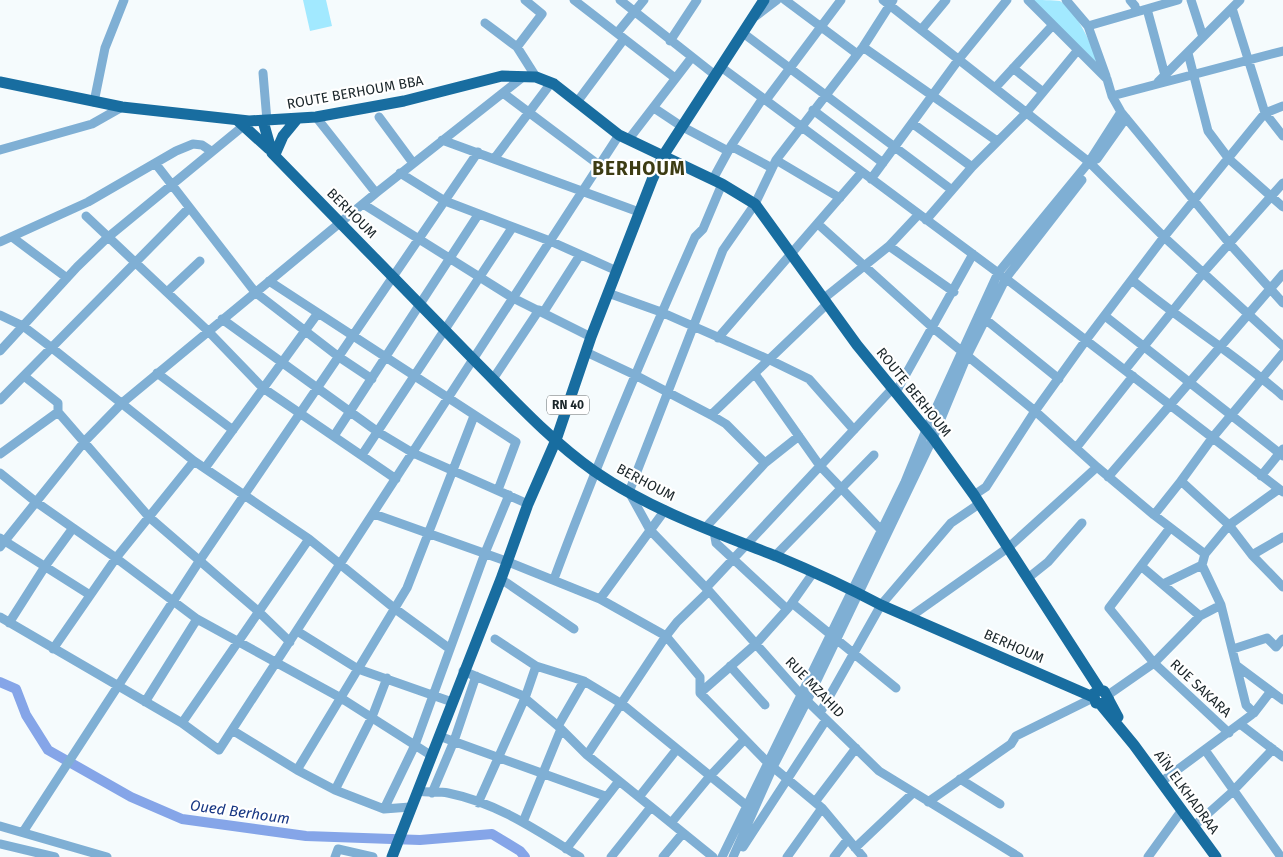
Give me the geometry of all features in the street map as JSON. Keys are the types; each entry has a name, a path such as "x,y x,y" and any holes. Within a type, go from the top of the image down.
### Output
{"main road":[{"name":"RN 40","path":"393,854 501,580 506,561 528,504 556,440 591,337 663,156 764,0"},
{"name":"ROUTE BERHOUM BBA","path":"0,82 122,107 243,123 316,117 404,100 502,76 536,77 551,83 624,137 663,156"},
{"path":"274,153 283,136 297,119"},
{"path":"268,121 274,153"},
{"name":"BERHOUM","path":"243,123 493,379 556,440 594,471 629,492 665,510 746,546 775,556 881,605 1100,697"},
{"name":"ROUTE BERHOUM","path":"663,156 717,182 755,204 857,345 929,434 977,500 1009,547 1100,697"},
{"name":"AÏN ELKHADRAA","path":"1100,697 1215,856"}],"street":[{"path":"94,102 105,48 124,0"},
{"path":"517,46 542,14 525,0"},
{"path":"574,0 676,78"},
{"path":"620,0 692,57 765,99 1002,276 1281,491 1229,525 1205,554 1202,565 1221,605 1246,705 1254,713"},
{"path":"577,102 634,12 644,0"},
{"path":"670,41 698,0"},
{"path":"750,21 777,0"},
{"path":"784,0 822,27 933,95 997,141"},
{"path":"554,580 594,471 695,237 703,229 729,149 841,0"},
{"path":"921,30 946,0"},
{"path":"871,179 959,59 1007,0"},
{"path":"1028,0 1107,79"},
{"path":"1066,0 1088,26 1112,96 1124,115 1229,243 1283,303"},
{"path":"1130,0 1136,6 1136,12"},
{"path":"1088,26 1178,0"},
{"path":"1191,0 1203,37"},
{"path":"1166,79 1188,53 1240,0"},
{"path":"629,492 723,250 755,204 774,164 800,127 860,50 888,2 1091,164 1164,237 1283,346"},
{"path":"1232,8 1265,113 1283,136"},
{"path":"1147,9 1166,79"},
{"path":"484,23 517,46 536,77"},
{"path":"995,88 1052,26"},
{"path":"743,33 952,190"},
{"path":"1112,96 1156,84 1166,79 1283,50"},
{"path":"711,415 770,360 825,301 952,190 972,167 1026,113 1077,51"},
{"path":"1188,53 1208,131 1229,159 1283,207"},
{"path":"0,617 182,723 219,750 599,165 654,108 692,57"},
{"path":"1013,68 1043,92"},
{"path":"262,73 268,121"},
{"path":"90,595 46,565 2,542 85,441 122,403 376,192 523,77"},
{"path":"494,159 551,83"},
{"path":"502,93 599,165"},
{"path":"735,857 787,779 823,716 881,605 951,523 977,500 1035,411 1164,237 1265,113 1283,106"},
{"path":"0,150 92,124 122,107"},
{"path":"654,108 681,126 729,149 774,164 840,198"},
{"path":"813,110 883,163"},
{"path":"722,857 805,698 1002,276 1091,164 1124,115"},
{"path":"316,117 376,192"},
{"path":"379,117 414,163"},
{"path":"0,351 67,278 108,238 243,123"},
{"path":"912,123 972,167"},
{"path":"442,140 640,212"},
{"path":"0,242 88,202 176,150 193,144 202,145 211,152"},
{"path":"23,832 200,560 478,152"},
{"path":"156,163 255,292 339,357 372,379"},
{"path":"718,338 862,172"},
{"path":"400,173 445,201 550,241 617,271"},
{"path":"1125,370 1203,272 1283,183"},
{"path":"363,204 514,298 591,337"},
{"path":"0,400 189,208"},
{"path":"334,436 478,214"},
{"path":"86,216 208,331 263,388 396,479"},
{"path":"818,224 932,327 1035,411 1097,468 1205,554"},
{"path":"362,455 512,228"},
{"path":"12,237 67,278"},
{"path":"889,246 954,292"},
{"path":"586,755 677,622 708,590 733,559 894,390 954,292 973,254"},
{"path":"493,379 580,255"},
{"path":"167,292 200,261"},
{"path":"1108,477 1283,274"},
{"path":"964,354 985,319 1002,276"},
{"path":"1132,280 1219,348 1263,378 1283,396"},
{"path":"269,281 516,442 498,490"},
{"path":"608,293 662,312 809,379 854,430"},
{"path":"205,468 318,313"},
{"path":"0,315 23,326 194,461 309,540 394,608 450,649"},
{"path":"1105,316 1282,452 1261,476"},
{"path":"222,319 318,386 378,432 413,453 528,504"},
{"path":"985,319 1059,379"},
{"path":"586,352 635,375 726,424 765,463"},
{"path":"1154,515 1213,437 1283,353"},
{"path":"157,373 233,430"},
{"path":"756,374 820,466 883,532"},
{"path":"24,376 58,403 58,412 149,517 259,612 290,642"},
{"path":"1076,448 1133,376"},
{"path":"0,454 58,412"},
{"path":"297,770 407,588 474,416"},
{"path":"798,436 765,463 710,530 716,543 733,559 789,606 833,637 896,688"},
{"path":"775,556 874,455"},
{"path":"53,649 116,558 194,461"},
{"path":"910,617 1009,547 1097,468"},
{"path":"0,473 36,502 116,558 197,620 341,698 432,756"},
{"path":"1181,481 1229,525 1252,556 1283,587"},
{"name":"RUE MZAHID","path":"629,492 650,530 708,590 805,698 879,771 1019,857"},
{"path":"384,809 415,745 485,553 509,495"},
{"path":"600,599 665,510"},
{"path":"374,514 485,553 600,599 666,636 700,678 700,692 744,740 819,805 862,857"},
{"path":"1028,578 1048,562 1082,523"},
{"path":"9,623 46,565 73,528"},
{"path":"1170,528 1141,566 1200,616"},
{"path":"1252,556 1283,537"},
{"path":"182,723 309,540"},
{"path":"1163,584 1202,565"},
{"name":"RUE SAKARA","path":"1141,566 1108,608 1154,663 1229,733"},
{"path":"700,692 756,644 789,606 813,573"},
{"path":"501,580 574,629"},
{"path":"928,802 1011,744 1016,736 1100,697 1154,663 1200,616 1221,605"},
{"path":"145,702 197,620"},
{"path":"297,631 358,669 434,694 452,702"},
{"path":"1233,649 1268,638 1276,647 1283,639"},
{"path":"495,639 536,666 584,680 622,704 747,806"},
{"path":"1236,665 1283,699"},
{"path":"478,803 525,698 536,666"},
{"path":"730,666 766,705"},
{"path":"464,671 525,698 560,728 586,755 713,857"},
{"path":"432,794 454,742 476,676"},
{"path":"335,790 372,718 387,678"},
{"path":"523,822 560,728 584,680"},
{"path":"1161,782 1254,713 1271,691"},
{"name":"RUE SAKARA","path":"1240,724 1283,757"},
{"path":"232,730 297,770 335,790 384,809 410,807"},
{"path":"439,736 605,796"},
{"path":"671,823 710,776 744,740"},
{"path":"787,857 856,748"},
{"path":"639,797 677,749"},
{"path":"1194,826 1273,749"},
{"path":"1205,750 1281,857"},
{"path":"735,857 771,765"},
{"path":"423,776 448,793 511,814 580,857"},
{"path":"960,779 1000,804"},
{"path":"566,848 605,796 619,781"},
{"path":"418,790 432,794 448,793"},
{"path":"855,848 913,793"},
{"path":"611,857 651,807"},
{"path":"1148,857 1182,810"},
{"path":"0,826 83,853 107,857"},
{"path":"663,857 683,833"},
{"path":"834,857 848,840"},
{"path":"0,844 56,857"},
{"path":"335,857 338,849 373,857"}],"shaded area":[{"path":"303,0 326,0 332,26 310,31"},
{"path":"1032,0 1060,1 1066,6 1083,29 1098,64"}],"waterway":[{"name":"Oued Berhoum","path":"0,682 16,689 26,715 48,750 131,797 182,819 306,836 420,840 492,834 520,851 525,857"}],"district":[{"name":"BERHOUM","path":"639,168"}]}
